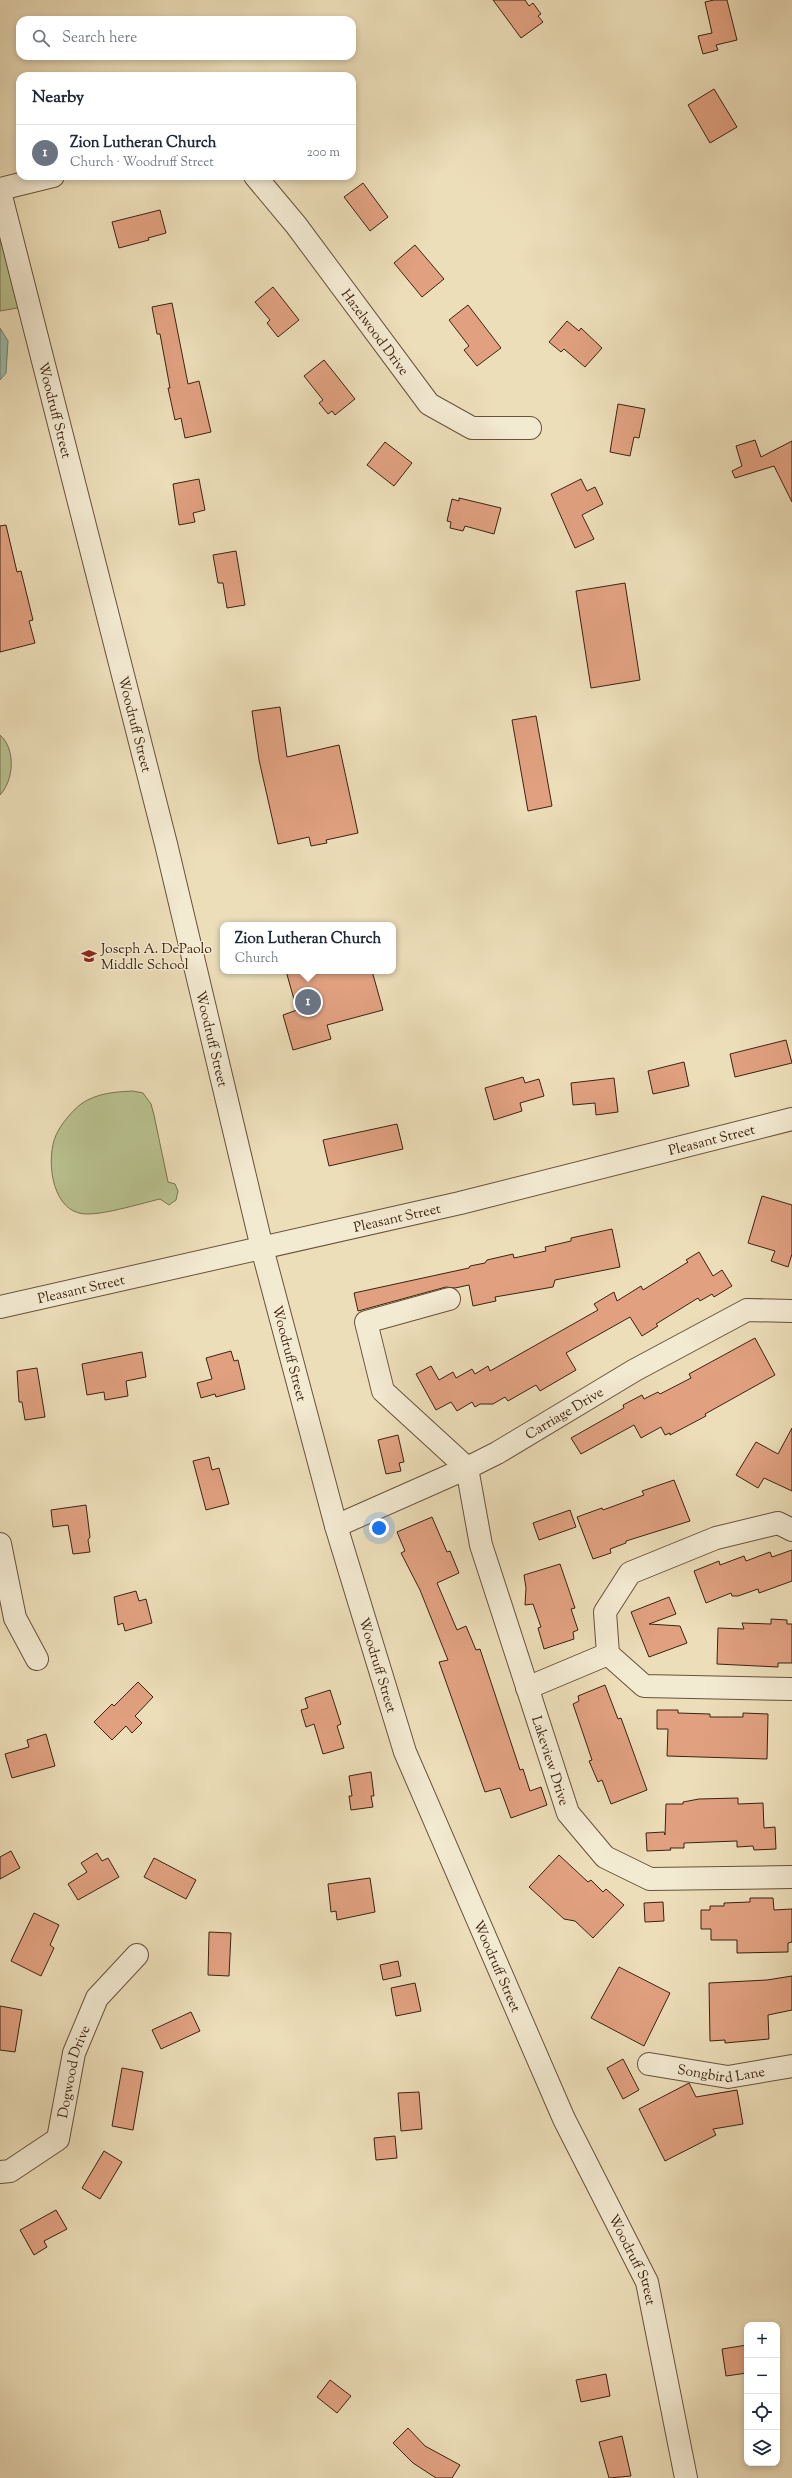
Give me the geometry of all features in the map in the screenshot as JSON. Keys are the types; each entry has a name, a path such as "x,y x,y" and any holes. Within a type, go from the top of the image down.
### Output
{"street":[{"path":"0,189 37,180"},
{"name":"Hazelwood Drive","path":"258,180 296,225 429,404 472,428 530,428"},
{"name":"Woodruff Street","path":"0,192 164,836 262,1248 336,1526 405,1752 564,2119 646,2282 686,2478"},
{"name":"Pleasant Street","path":"0,1307 460,1203 792,1120"},
{"path":"449,1299 366,1322 383,1391 467,1468"},
{"name":"Carriage Drive","path":"336,1526 467,1468 635,1370 747,1310 792,1311"},
{"name":"Lakeview Drive","path":"467,1468 481,1545 526,1688 568,1813 605,1857 650,1879 792,1877"},
{"path":"792,1530 778,1523 716,1538 630,1573 605,1612 608,1654 644,1686 792,1689"},
{"path":"0,1544 14,1618 37,1660"},
{"path":"526,1688 608,1654"},
{"name":"Dogwood Drive","path":"0,2172 10,2171 58,2139 74,2053 97,1998 138,1955"},
{"name":"Songbird Lane","path":"649,2064 728,2077 792,2066"}],"green space":[{"path":"0,217 23,307 0,311"},
{"path":"0,735 9,748 11,765 8,781 5,789 0,795"},
{"path":"133,1091 143,1093 151,1104 168,1182 175,1184 178,1191 176,1200 169,1205 160,1199 107,1212 86,1214 70,1209 62,1201 53,1180 51,1156 58,1131 70,1114 87,1100 106,1094"}],"shaded area":[{"path":"0,328 8,341 6,373 0,380"}],"building":[{"path":"493,0 525,0 529,6 533,3 541,14 538,16 543,22 521,38"},
{"path":"727,0 737,40 716,45 718,50 703,54 698,36 712,33 705,2"},
{"path":"714,89 737,127 710,143 688,105"},
{"path":"363,183 388,217 370,231 344,197"},
{"path":"160,210 166,233 148,238 149,240 119,248 112,222"},
{"path":"415,245 444,279 422,297 394,263"},
{"path":"273,287 299,320 278,337 267,323 270,320 255,302"},
{"path":"172,303 188,384 199,381 211,432 185,438 181,418 175,420 168,388 170,388 160,334 157,334 152,307"},
{"path":"468,305 501,348 477,366 464,350 469,346 449,320"},
{"path":"567,321 579,331 581,328 602,348 585,367 564,349 561,352 549,342"},
{"path":"324,360 355,399 335,415 332,411 328,414 319,403 323,400 304,376"},
{"path":"618,404 645,409 639,438 634,437 630,456 610,452"},
{"path":"755,440 761,457 792,441 792,502 774,466 735,478 732,471 742,466 736,446"},
{"path":"385,442 412,463 394,486 367,465"},
{"path":"199,479 205,510 193,513 195,522 179,525 173,484"},
{"path":"581,479 587,491 595,487 603,504 582,515 594,539 575,548 551,494"},
{"path":"459,498 501,508 494,534 465,526 463,531 450,528 451,522 447,521 452,499 459,501"},
{"path":"6,525 17,572 21,571 33,620 29,621 35,643 0,652 0,526"},
{"path":"236,551 245,605 227,608 223,583 218,583 213,555"},
{"path":"625,583 640,680 591,688 576,591"},
{"path":"280,707 287,757 339,745 358,833 326,840 327,843 311,846 309,837 278,844 259,760 252,711"},
{"path":"536,716 552,806 528,811 512,720"},
{"path":"287,974 373,974 383,1010 327,1025 331,1039 293,1050 283,1015 297,1010"},
{"path":"786,1040 792,1063 735,1077 730,1054"},
{"path":"684,1062 689,1086 653,1094 648,1071"},
{"path":"523,1077 525,1083 539,1079 544,1096 520,1103 522,1111 494,1120 485,1088"},
{"path":"614,1078 618,1112 596,1115 595,1103 573,1105 571,1083"},
{"path":"397,1124 403,1149 329,1166 323,1140"},
{"path":"762,1196 792,1205 792,1254 788,1267 771,1261 775,1251 748,1243"},
{"path":"612,1229 620,1267 555,1280 553,1287 495,1297 496,1301 473,1306 469,1285 455,1288 446,1287 358,1311 354,1293 469,1268 470,1266 485,1263 487,1260 513,1254 514,1258 546,1251 545,1247 571,1241 571,1238"},
{"path":"699,1252 713,1276 722,1270 732,1286 714,1297 712,1294 700,1301 698,1298 656,1324 658,1326 642,1336 630,1317 566,1353 576,1370 540,1391 536,1385 508,1401 505,1397 493,1404 480,1404 475,1407 472,1402 457,1411 451,1402 436,1410 416,1374 431,1366 439,1380 453,1372 456,1378 472,1369 475,1374 488,1366 490,1371 598,1310 594,1304 614,1292 617,1301 641,1286 643,1290 688,1262 686,1260"},
{"path":"755,1338 775,1375 705,1414 706,1416 670,1435 670,1433 665,1435 661,1427 641,1438 634,1425 581,1454 571,1438 624,1408 623,1405 642,1395 644,1399 658,1392 660,1394 691,1378 689,1374"},
{"path":"231,1351 234,1361 238,1360 245,1389 216,1397 215,1394 201,1398 197,1383 212,1379 206,1358"},
{"path":"142,1352 146,1377 126,1381 128,1396 105,1400 104,1392 87,1395 82,1364"},
{"path":"37,1368 45,1417 25,1420 22,1402 19,1402 17,1371"},
{"path":"792,1428 792,1491 764,1478 758,1488 736,1475 756,1442 778,1454"},
{"path":"398,1435 404,1462 399,1463 401,1471 386,1474 378,1440"},
{"path":"209,1457 212,1470 219,1468 229,1504 206,1510 193,1461"},
{"path":"674,1480 690,1521 626,1541 626,1543 610,1549 611,1553 593,1559 577,1517 602,1508 603,1510 644,1495 642,1491"},
{"path":"86,1505 90,1537 88,1540 90,1552 73,1554 68,1525 53,1527 51,1510"},
{"path":"570,1510 576,1527 539,1540 533,1523"},
{"path":"432,1517 447,1552 450,1551 459,1573 437,1583 457,1630 466,1626 476,1650 480,1649 520,1770 523,1769 530,1791 541,1787 547,1805 511,1818 500,1788 485,1792 439,1662 448,1660 420,1590 401,1553 405,1551 397,1532"},
{"path":"792,1550 792,1581 759,1593 758,1589 738,1596 732,1596 731,1593 706,1603 694,1571 719,1561 720,1565 744,1556 746,1561 770,1552 772,1557"},
{"path":"560,1564 575,1608 571,1609 578,1630 573,1632 574,1639 544,1649 538,1628 541,1627 533,1604 525,1605 526,1588 524,1575"},
{"path":"136,1591 139,1601 146,1599 152,1623 125,1631 123,1623 118,1625 114,1597"},
{"path":"669,1597 676,1614 649,1624 680,1626 687,1643 649,1657 631,1612"},
{"path":"771,1619 787,1620 787,1624 792,1624 792,1663 778,1663 778,1667 717,1664 718,1628 744,1629 742,1623 771,1624"},
{"path":"138,1682 153,1697 135,1716 142,1723 132,1733 126,1726 112,1740 94,1722 112,1704 114,1706"},
{"path":"605,1685 618,1719 621,1718 647,1790 611,1804 602,1780 598,1782 589,1761 592,1760 573,1704 579,1701 578,1696"},
{"path":"330,1690 341,1724 337,1726 344,1748 323,1754 314,1724 306,1727 301,1710 308,1708 305,1698"},
{"path":"657,1710 678,1710 678,1713 710,1714 710,1717 743,1717 743,1713 768,1714 767,1759 667,1756 668,1729 657,1729"},
{"path":"46,1734 55,1766 12,1778 5,1754 29,1747 27,1740"},
{"path":"371,1772 374,1796 371,1796 373,1807 351,1810 349,1796 352,1796 349,1776"},
{"path":"738,1798 738,1804 763,1803 764,1828 775,1827 776,1849 754,1850 753,1846 737,1847 737,1841 684,1843 684,1848 647,1851 646,1833 664,1832 665,1835 666,1804 683,1804 683,1802 699,1799"},
{"path":"11,1851 20,1868 0,1879 0,1857"},
{"path":"97,1853 102,1861 108,1858 119,1877 78,1900 68,1884 87,1872 81,1863"},
{"path":"559,1855 588,1882 591,1880 603,1892 606,1889 624,1905 593,1938 575,1921 564,1919 529,1887"},
{"path":"154,1858 196,1880 186,1899 144,1877"},
{"path":"370,1878 375,1912 337,1920 336,1911 331,1912 328,1884"},
{"path":"750,1898 773,1898 774,1910 792,1909 792,1942 788,1943 788,1952 737,1953 737,1940 711,1940 711,1929 701,1929 701,1910 710,1910 710,1906 724,1906 724,1903 750,1902"},
{"path":"663,1902 664,1921 645,1922 644,1903"},
{"path":"34,1913 59,1925 50,1945 54,1948 41,1976 11,1961"},
{"path":"209,1932 231,1933 229,1976 208,1975"},
{"path":"398,1961 401,1976 383,1980 380,1965"},
{"path":"619,1967 670,1993 644,2046 591,2018"},
{"path":"792,1976 792,2010 768,2015 769,2039 725,2043 725,2040 710,2041 709,1983 767,1980"},
{"path":"415,1983 421,2011 396,2016 391,1988"},
{"path":"0,2006 22,2010 15,2052 0,2050"},
{"path":"191,2012 200,2031 161,2049 152,2030"},
{"path":"623,2059 639,2090 623,2099 607,2068"},
{"path":"122,2068 143,2072 133,2130 112,2126"},
{"path":"689,2083 696,2097 737,2090 743,2124 713,2129 716,2135 665,2161 639,2109"},
{"path":"419,2092 422,2129 401,2131 398,2093"},
{"path":"395,2136 397,2158 376,2160 374,2138"},
{"path":"104,2151 122,2162 100,2199 82,2188"},
{"path":"56,2210 67,2229 44,2241 47,2247 34,2255 20,2230"},
{"path":"744,2345 744,2373 726,2376 722,2349"},
{"path":"606,2374 610,2396 581,2402 576,2380"},
{"path":"330,2380 351,2396 337,2413 317,2397"},
{"path":"408,2428 425,2446 460,2465 452,2478 436,2478 413,2463 393,2443"},
{"path":"622,2436 631,2476 609,2478 599,2442"}],"place":[{"name":"Joseph A. DePaolo Middle School","path":"89,956"},
{"name":"Zion Lutheran Church","path":"308,1002"}]}
